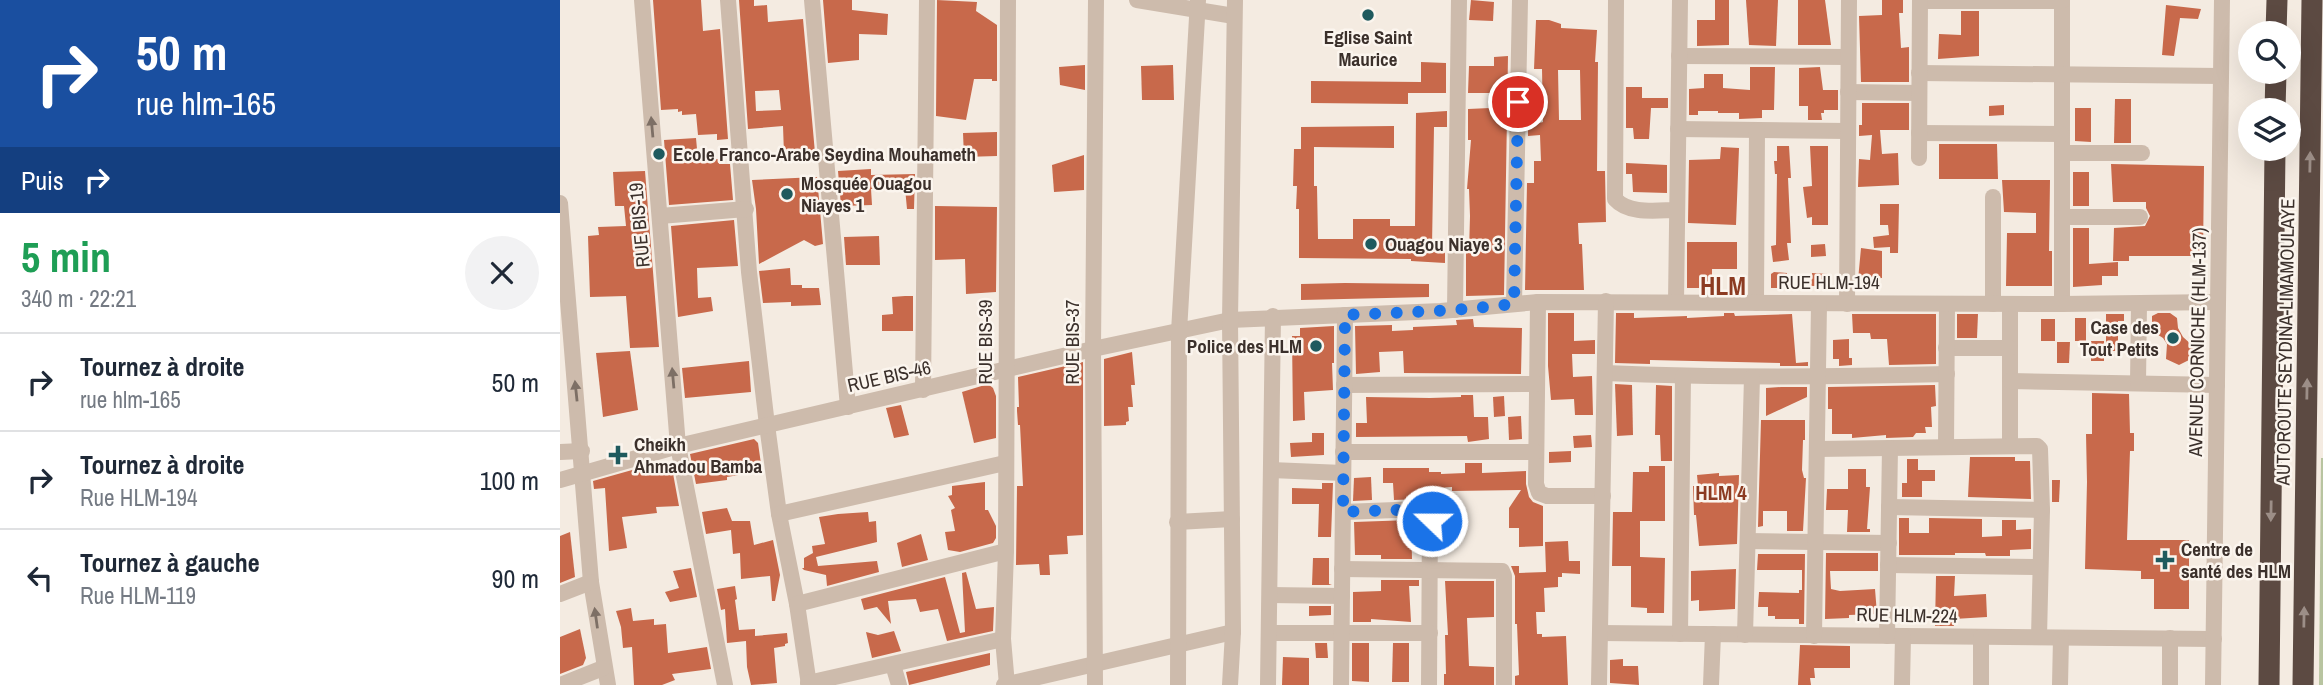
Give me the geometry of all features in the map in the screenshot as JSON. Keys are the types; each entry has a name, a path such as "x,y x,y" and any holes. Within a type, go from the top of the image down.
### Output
{"highway":[{"path":"2276,21 2277,0"},
{"name":"AUTOROUTE SEYDINA-LIMAMOULAYE","path":"2303,685 2312,0"},
{"name":"AUTOROUTE SEYDINA-LIMAMOULAYE","path":"2269,685 2275,161"}],"street":[{"name":"RUE BIS-19","path":"642,0 678,446 725,685"},
{"path":"728,0 750,272 767,425 779,514 809,684 1003,639"},
{"path":"812,0 848,407"},
{"path":"923,390 927,0"},
{"name":"RUE BIS-39","path":"1006,685 1003,639 1006,551 1008,0"},
{"name":"RUE BIS-37","path":"1096,0 1093,349 1096,685"},
{"path":"1137,0 1234,8 1230,320 1233,632 1230,685"},
{"path":"1455,310 1459,0"},
{"path":"1514,304 1520,0"},
{"path":"1616,0 1615,199 1620,206 1630,209 1677,210"},
{"path":"1676,302 1680,0"},
{"path":"1847,304 1849,0"},
{"path":"1919,158 1920,1 2062,0 2062,304"},
{"name":"AVENUE CORNICHE (HLM-137)","path":"2213,685 2222,0"},
{"path":"1178,685 1179,332 1198,5"},
{"path":"1679,56 1848,57"},
{"path":"1919,73 2221,76"},
{"path":"1848,92 1919,93"},
{"path":"1678,129 1847,131"},
{"path":"1756,303 1757,130"},
{"path":"1919,133 2062,134"},
{"path":"2062,153 2142,153"},
{"path":"1993,197 2001,304 2010,348 2010,446"},
{"path":"560,203 566,359 582,451 592,582 603,668 608,685"},
{"path":"660,216 746,209"},
{"path":"2062,217 2140,217"},
{"path":"1599,685 1606,301"},
{"path":"1538,302 1536,484 1539,493 1547,496 1602,496"},
{"name":"RUE HLM-194","path":"1230,320 1455,310 1538,302 2218,302"},
{"path":"1814,636 1819,304"},
{"path":"1946,447 1947,304"},
{"path":"2138,383 2139,304"},
{"path":"1341,685 1345,315"},
{"path":"1268,685 1273,316"},
{"name":"RUE BIS-46","path":"560,480 678,446 1093,349 1230,320"},
{"path":"1947,348 2010,348"},
{"path":"1605,373 1752,377 1947,374"},
{"path":"1680,634 1683,376"},
{"path":"1745,635 1752,377"},
{"path":"2010,382 2217,385"},
{"path":"1344,385 1537,384"},
{"path":"1817,449 2037,446 2040,449 2042,510 2039,638"},
{"path":"1890,448 1888,565 1902,685"},
{"path":"560,452 582,451"},
{"path":"1343,452 1536,452"},
{"path":"779,514 1005,463"},
{"path":"1271,470 1343,473"},
{"path":"1889,507 2042,510"},
{"path":"1343,512 1422,509 1430,512 1429,685"},
{"path":"1177,522 1232,519"},
{"path":"1748,541 1889,543"},
{"path":"797,604 1006,551"},
{"path":"1888,565 2040,567"},
{"path":"1342,569 1501,570 1504,576 1504,685"},
{"path":"560,594 592,582"},
{"path":"1270,595 1342,596"},
{"path":"1006,685 1233,632"},
{"path":"1269,633 1430,633"},
{"name":"RUE HLM-224","path":"1600,633 2214,639"},
{"path":"1711,685 1713,634"},
{"path":"1981,637 1981,685"},
{"path":"2060,685 2061,638"},
{"path":"2170,638 2170,685"},
{"path":"893,665 899,685"},
{"path":"560,685 603,668"}],"green space":[{"path":"2321,458 2323,685 2319,685"}],"building":[{"path":"653,0 701,0 703,31 720,29 728,139 717,140 717,134 698,135 696,114 682,115 682,111 678,112 678,109 661,110"},
{"path":"739,0 754,0 754,6 767,5 768,22 803,19 815,153 784,154 783,126 748,129","holes":["779,90 781,110 756,111 755,91"]},
{"path":"823,0 852,0 852,10 888,14 887,35 859,34 859,60 828,63"},
{"path":"937,0 977,2 976,11 997,25 997,81 974,79 966,120 936,116"},
{"path":"1471,0 1494,2 1493,21 1469,20"},
{"path":"1715,0 1729,0 1729,45 1697,46 1697,20 1715,20"},
{"path":"1746,0 1778,0 1776,46 1749,45"},
{"path":"1798,0 1825,0 1831,45 1798,45"},
{"path":"1882,0 1903,0 1903,13 1899,13 1901,48 1909,47 1909,82 1861,82 1859,16 1882,15"},
{"path":"2166,5 2201,9 2198,19 2180,18 2174,56 2162,55"},
{"path":"1961,11 1979,11 1979,56 1938,59 1939,34 1961,35"},
{"path":"1536,20 1549,20 1561,24 1561,28 1597,30 1597,171 1605,171 1606,222 1578,223 1579,244 1582,244 1584,290 1525,290 1527,183 1534,183 1534,161 1541,161 1540,135 1528,136 1528,126 1543,122 1542,69 1534,69","holes":["1558,70 1580,70 1581,120 1559,120"]},
{"path":"1508,56 1504,295 1466,296 1466,252 1469,252 1470,216 1467,189 1471,140 1468,140 1468,109 1490,108 1490,93 1468,93 1469,66 1494,66 1494,57"},
{"path":"1421,62 1446,63 1446,93 1408,93 1408,104 1311,103 1311,81 1421,82"},
{"path":"1085,65 1085,90 1060,85 1059,67"},
{"path":"1173,65 1174,100 1142,100 1141,66"},
{"path":"1750,67 1775,67 1774,110 1762,110 1762,118 1739,119 1739,113 1718,111 1698,111 1698,115 1689,115 1689,89 1704,88 1704,74 1723,74 1723,88 1750,90"},
{"path":"1820,67 1823,90 1838,90 1838,110 1824,110 1824,113 1821,113 1822,120 1808,120 1808,106 1799,106 1799,68"},
{"path":"1626,87 1642,87 1642,98 1668,98 1668,108 1651,108 1649,139 1634,139 1633,128 1626,128"},
{"path":"2115,99 2131,99 2131,143 2114,143"},
{"path":"1862,103 1909,103 1909,130 1880,130 1882,154 1898,153 1899,185 1858,187 1859,159 1870,160 1872,135 1859,136"},
{"path":"2004,105 2004,115 1989,116 1989,106"},
{"path":"2075,108 2091,108 2091,142 2075,141"},
{"path":"1447,111 1447,127 1434,127 1432,246 1445,247 1445,263 1411,259 1299,258 1299,209 1296,209 1297,186 1293,186 1294,149 1301,149 1301,127 1394,126 1394,148 1314,147 1318,239 1353,239 1353,219 1390,219 1390,226 1415,226 1416,113"},
{"path":"997,132 997,156 964,157 963,133"},
{"path":"696,138 698,160 719,159 719,164 730,164 733,200 669,205 664,140"},
{"path":"1939,144 1997,144 1998,179 1939,179"},
{"path":"1777,146 1789,146 1791,243 1787,243 1789,260 1773,262 1771,246 1776,245 1777,174 1774,161 1777,161"},
{"path":"1810,146 1828,146 1828,225 1812,225 1812,217 1807,218 1803,187 1812,186"},
{"path":"1721,147 1739,148 1736,225 1688,223 1689,160 1720,159"},
{"path":"1084,155 1084,190 1054,192 1052,165"},
{"path":"1626,163 1667,165 1667,193 1633,192 1632,174 1626,174"},
{"path":"2111,164 2204,166 2203,256 2129,256 2129,261 2113,261 2114,228 2145,226 2150,216 2146,202 2113,202"},
{"path":"871,169 871,175 915,174 914,209 907,209 905,188 871,189 872,205 841,206 838,171"},
{"path":"645,171 659,347 630,348 626,296 590,297 588,236 599,235 598,227 626,226 624,206 615,206 613,172"},
{"path":"2073,172 2089,172 2089,206 2073,206"},
{"path":"817,177 823,244 815,246 804,240 759,264 752,180"},
{"path":"2002,180 2050,180 2049,251 2052,251 2052,286 2006,286 2007,233 2036,233 2036,213 2004,212"},
{"path":"1880,204 1899,204 1898,253 1890,253 1890,247 1874,248 1873,237 1889,235 1888,225 1880,225"},
{"path":"935,206 997,207 996,292 966,294 965,259 935,260"},
{"path":"734,220 738,266 697,268 698,298 711,297 713,311 678,317 671,226"},
{"path":"2073,228 2089,228 2089,264 2118,262 2118,276 2102,276 2102,285 2073,287"},
{"path":"879,236 880,265 846,265 844,237"},
{"path":"1687,242 1737,242 1737,269 1712,269 1712,288 1687,288"},
{"path":"1825,244 1826,256 1811,257 1811,245"},
{"path":"1861,248 1882,251 1882,278 1858,280"},
{"path":"790,268 791,285 819,288 821,305 763,303 759,271"},
{"path":"1787,273 1787,288 1771,288 1771,274"},
{"path":"1812,273 1828,274 1827,286 1811,286"},
{"path":"1301,284 1429,284 1429,297 1301,300"},
{"path":"913,296 913,331 882,331 882,315 893,314 892,297"},
{"path":"1548,313 1574,313 1574,341 1595,340 1595,354 1572,354 1573,377 1592,376 1593,415 1575,415 1574,399 1551,400"},
{"path":"1616,313 1634,313 1634,318 1724,316 1724,313 1734,313 1735,316 1792,314 1796,363 1808,362 1808,366 1650,360 1650,364 1615,363"},
{"name":"Case des Tout Petits","path":"2170,313 2177,318 2183,337 2193,346 2191,359 2179,365 2166,359 2167,344 2152,331 2152,316"},
{"path":"1852,314 1936,314 1936,364 1889,365 1887,339 1871,339 1870,333 1853,333"},
{"path":"1957,314 1978,314 1977,338 1957,338"},
{"path":"2106,314 2124,314 2124,321 2118,321 2118,351 2106,351"},
{"path":"2075,318 2086,318 2086,341 2075,341"},
{"path":"1473,319 1474,327 1522,328 1521,374 1404,373 1403,351 1379,352 1380,372 1356,374 1355,326 1392,325 1392,331 1413,330 1413,327 1457,325 1456,320"},
{"path":"2041,319 2055,319 2055,341 2041,341"},
{"path":"1334,326 1333,390 1304,392 1305,420 1293,421 1292,336 1300,336 1300,328"},
{"path":"1849,339 1849,358 1852,358 1852,365 1839,366 1839,359 1833,359 1833,340"},
{"path":"2091,341 2104,341 2104,361 2091,361"},
{"path":"2057,342 2070,342 2069,363 2057,363"},
{"path":"630,351 638,410 603,417 596,353"},
{"path":"1132,352 1135,385 1131,385 1133,407 1128,407 1129,421 1126,425 1104,426 1104,359"},
{"path":"749,361 751,392 685,398 682,368"},
{"path":"1083,362 1083,535 1067,536 1068,554 1049,555 1050,575 1040,575 1039,564 1016,565 1017,486 1023,486 1017,411 1018,377"},
{"path":"988,384 996,396 996,438 974,443 962,392"},
{"path":"1615,384 1632,385 1633,435 1617,436"},
{"path":"1656,385 1672,386 1672,461 1661,461 1660,435 1655,435"},
{"path":"1935,385 1936,406 1931,407 1932,427 1925,427 1926,433 1916,433 1913,437 1886,438 1886,435 1852,438 1852,434 1832,434 1832,409 1828,409 1828,387"},
{"path":"1807,387 1807,397 1766,416 1766,388"},
{"path":"2092,393 2129,394 2130,433 2134,433 2134,451 2130,451 2127,540 2189,540 2189,609 2154,609 2154,579 2141,579 2141,571 2085,569 2086,434 2092,434"},
{"path":"1473,395 1474,417 1488,417 1489,439 1468,442 1467,436 1356,437 1356,423 1367,423 1366,397 1430,398"},
{"path":"1504,396 1505,416 1494,417 1493,397"},
{"path":"901,405 909,435 894,438 886,408"},
{"path":"1521,416 1522,439 1509,440 1508,417"},
{"path":"1761,420 1805,420 1803,531 1787,531 1787,511 1763,511 1763,526 1758,527"},
{"path":"1312,433 1324,433 1324,455 1291,457 1290,443 1312,442"},
{"path":"1591,435 1592,447 1574,448 1573,436"},
{"path":"754,439 758,443 762,471 696,484 690,454"},
{"path":"1571,451 1571,462 1549,463 1549,452"},
{"path":"1970,457 2015,457 2015,461 2030,461 2031,499 1968,497"},
{"path":"1907,459 1918,459 1918,470 1935,470 1935,481 1922,481 1922,497 1902,497 1902,483 1907,483"},
{"path":"657,463 657,468 672,468 679,506 656,507 657,513 622,517 627,548 609,551 605,488 594,489 593,481"},
{"path":"1465,463 1482,463 1482,473 1526,471 1529,497 1543,506 1543,546 1519,547 1519,528 1509,528 1509,508 1521,490 1452,491 1452,487 1421,489 1421,499 1394,500 1393,483 1383,483 1383,468 1429,468 1429,472 1441,474 1465,473"},
{"path":"1649,466 1665,466 1665,521 1640,521 1640,557 1665,558 1664,613 1647,613 1647,608 1631,607 1631,566 1612,566 1613,512 1632,512 1633,472 1649,472"},
{"path":"1848,469 1866,469 1866,487 1870,487 1867,529 1870,529 1870,532 1847,532 1848,510 1826,510 1827,489 1848,489"},
{"path":"1719,473 1719,476 1739,475 1737,544 1699,546 1693,486 1698,486 1697,475"},
{"path":"1371,477 1372,500 1353,501 1354,478"},
{"path":"2052,480 2060,480 2059,502 2052,502"},
{"path":"985,482 985,510 988,510 996,526 996,538 993,543 960,552 948,550 945,532 955,531 951,510 955,508 948,496 952,495 952,486"},
{"path":"1322,483 1333,483 1331,537 1318,537 1319,504 1292,504 1292,488 1322,489"},
{"path":"727,508 732,521 750,521 754,545 773,540 780,575 775,601 772,601 770,576 741,579 740,553 733,554 731,530 706,534 702,512"},
{"path":"868,512 869,522 876,521 877,542 816,557 818,566 877,561 879,572 827,586 826,575 802,568 804,558 813,553 812,546 825,544 819,517"},
{"path":"1899,518 1909,518 1909,533 1929,533 1929,518 1982,519 1982,537 2002,536 2002,520 2016,520 2016,530 2031,529 2031,549 2010,550 2010,556 1986,556 1985,553 1899,555"},
{"path":"1411,520 1412,559 1381,559 1381,555 1355,555 1354,522"},
{"path":"570,532 575,577 560,583 560,536"},
{"path":"921,534 928,560 902,567 897,543"},
{"path":"1568,541 1569,561 1580,561 1580,574 1562,573 1562,577 1558,577 1558,587 1544,588 1545,612 1536,612 1537,634 1542,634 1542,637 1566,636 1568,685 1515,685 1515,676 1519,675 1515,576 1511,566 1519,566 1519,573 1546,572 1545,542"},
{"path":"1826,553 1878,553 1878,571 1830,571 1831,589 1875,589 1877,614 1825,619"},
{"path":"1758,554 1805,554 1804,624 1799,624 1799,619 1775,619 1775,616 1768,616 1768,607 1758,607 1759,592 1799,593 1799,590 1802,590 1802,570 1757,570"},
{"path":"1313,558 1329,558 1329,584 1332,585 1312,585"},
{"path":"691,568 697,597 670,602 665,592 679,588 673,571"},
{"path":"1736,569 1735,609 1699,611 1699,600 1691,601 1691,571"},
{"path":"966,572 976,609 994,607 993,631 947,641 938,609 920,612 916,599 888,601 891,624 877,607 864,610 861,599 945,577 960,633 965,632 962,573"},
{"path":"1936,576 1955,576 1954,596 1986,594 1987,617 1954,619 1954,626 1935,626"},
{"path":"1381,580 1419,580 1419,586 1409,586 1411,622 1371,619 1371,622 1353,622 1353,592 1381,591"},
{"path":"1445,581 1494,581 1494,617 1467,618 1469,666 1494,667 1494,685 1444,685 1445,635 1448,635"},
{"path":"735,586 739,630 755,629 755,636 787,633 788,643 774,648 777,683 751,685 746,641 727,643 725,609 721,610 717,589"},
{"path":"1309,606 1331,606 1331,615 1309,616"},
{"path":"631,608 633,621 654,619 654,625 666,624 668,653 707,647 711,669 672,674 675,680 662,685 634,685 632,647 623,648 616,611"},
{"path":"580,629 586,658 583,665 560,674 560,637"},
{"path":"894,631 901,651 872,658 866,632 878,635"},
{"path":"1315,643 1327,643 1328,658 1316,658"},
{"path":"1352,643 1369,643 1369,682 1352,681"},
{"path":"1393,643 1409,643 1409,682 1392,682"},
{"path":"1800,645 1850,646 1850,668 1814,668 1815,678 1810,678 1811,685 1798,685"},
{"path":"990,653 990,665 909,685 906,672"},
{"path":"1283,657 1309,658 1309,685 1282,685"},
{"path":"1623,659 1623,666 1638,666 1639,685 1610,683 1610,660"}],"place":[{"name":"Eglise Saint Maurice","path":"1368,15"},
{"name":"Ecole Franco-Arabe Seydina Mouhameth","path":"659,154"},
{"name":"Mosquée Ouagou Niayes 1","path":"787,194"},
{"name":"Ouagou Niaye 3","path":"1371,244"},
{"name":"Case des Tout Petits","path":"2173,338"},
{"name":"Police des HLM","path":"1316,346"},
{"name":"Cheikh Ahmadou Bamba","path":"618,455"},
{"name":"Centre de santé des HLM","path":"2165,560"}],"district":[{"name":"HLM","path":"1723,285"},
{"name":"HLM 4","path":"1721,492"}],"route":[{"path":"1432,521 1430,512 1422,509 1343,512 1345,315 1455,310 1514,304 1518,102"}]}
